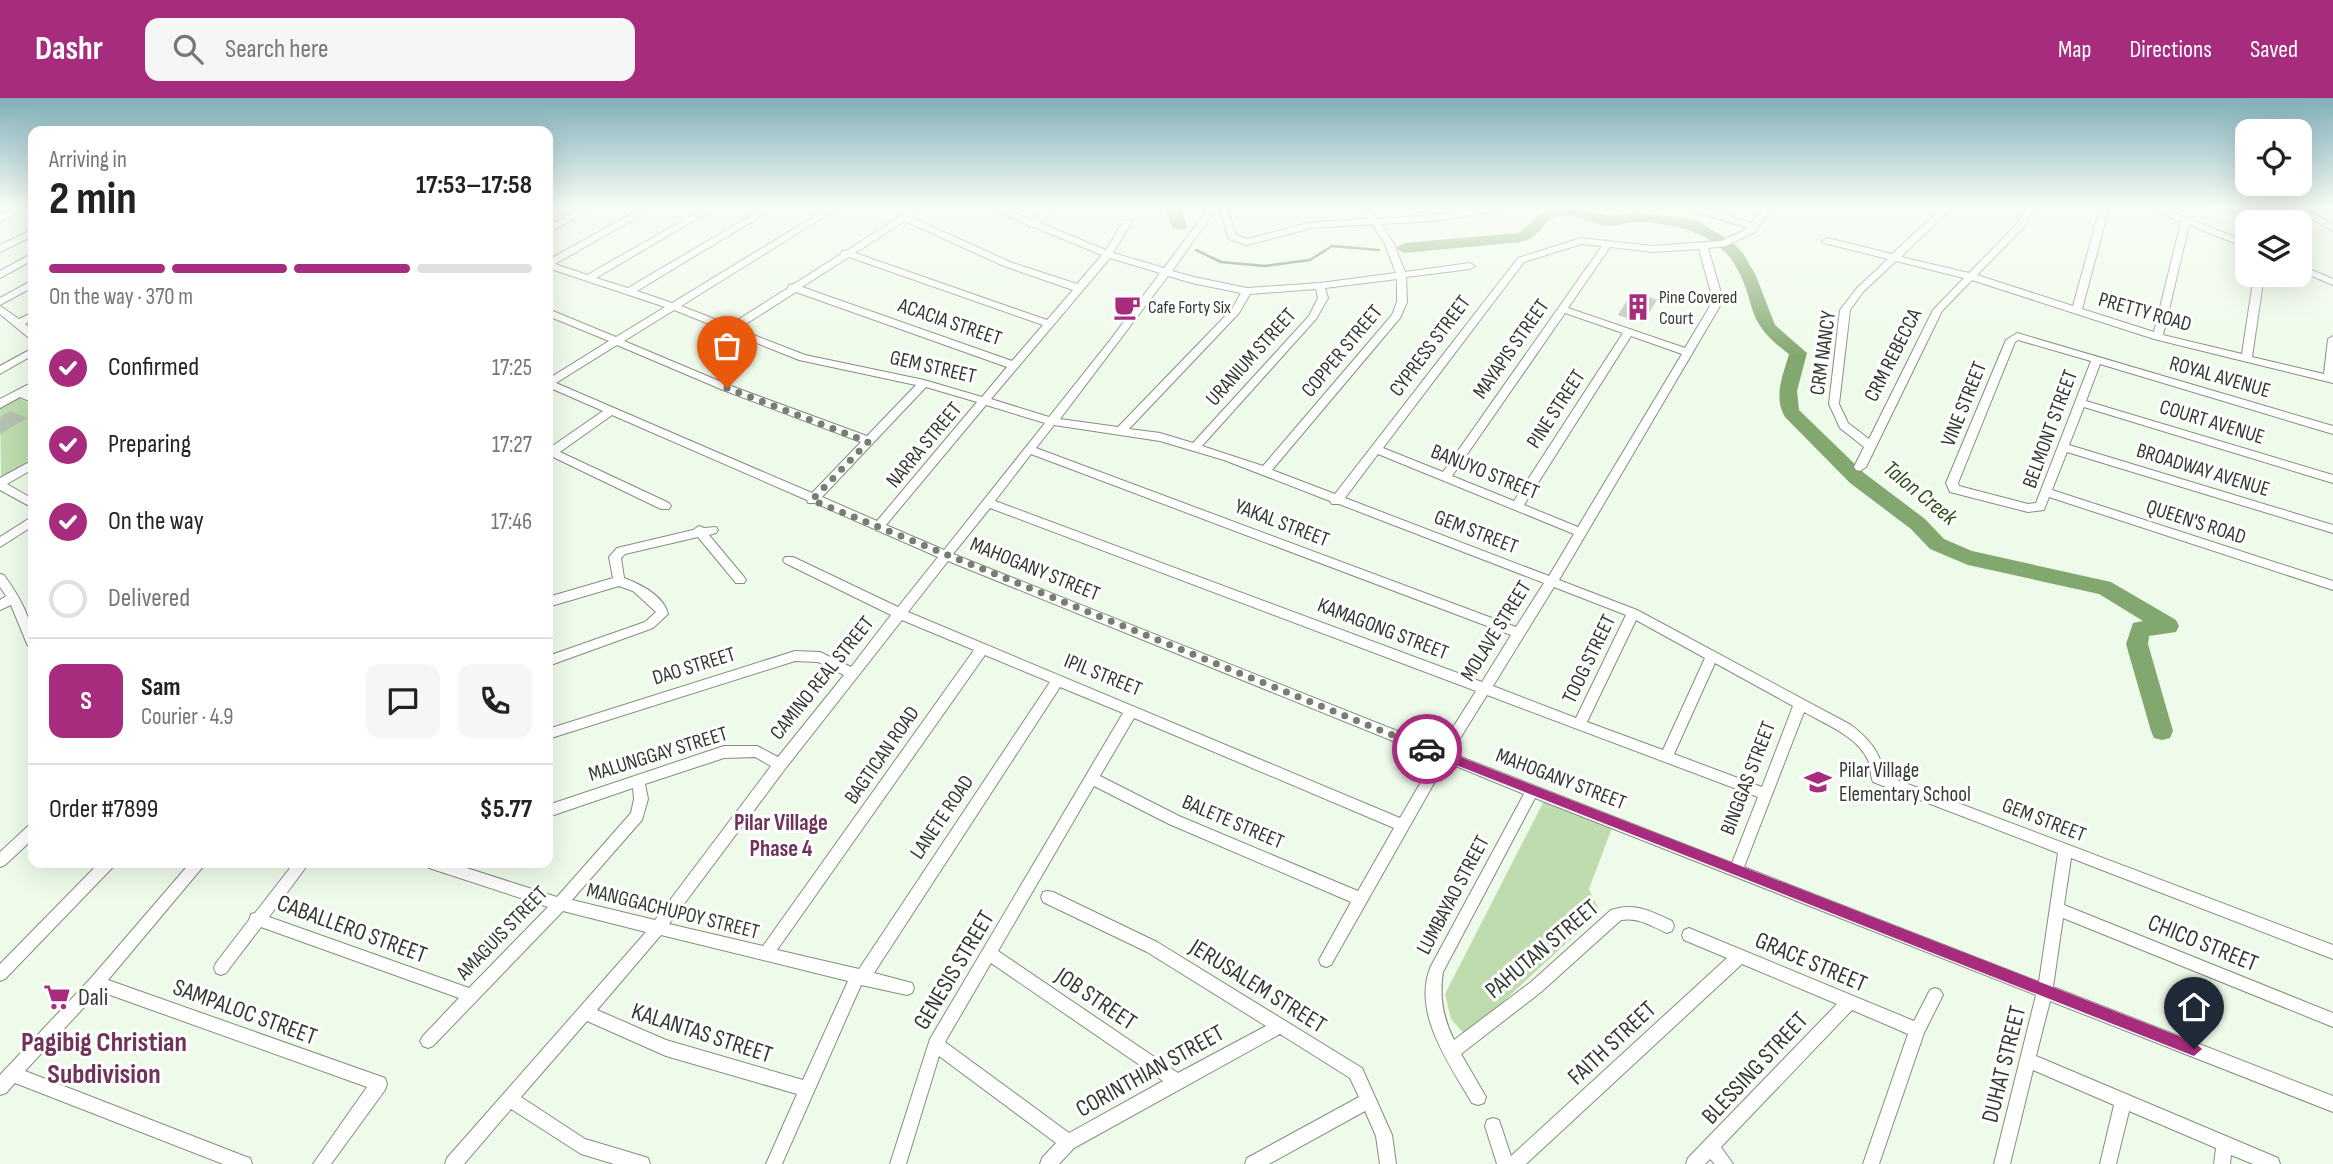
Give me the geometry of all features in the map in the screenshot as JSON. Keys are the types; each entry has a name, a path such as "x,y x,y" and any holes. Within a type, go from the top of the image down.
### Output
{"street":[{"path":"587,279 624,258"},
{"path":"628,292 686,258"},
{"path":"553,380 752,258"},
{"path":"731,328 838,258"},
{"path":"859,258 1049,324"},
{"path":"993,258 1078,288"},
{"name":"NARRA STREET","path":"878,527 1105,258"},
{"path":"1120,258 1166,272 1247,291 1320,286 1470,266"},
{"name":"CAMINO REAL STREET","path":"453,1164 657,929 780,765 1031,450 1176,258"},
{"name":"COPPER STREET","path":"1265,471 1397,316 1405,292 1395,258"},
{"name":"CYPRESS STREET","path":"1336,501 1521,260 1528,258"},
{"name":"MAYAPIS STREET","path":"1445,477 1598,258"},
{"name":"MOLAVE STREET","path":"1326,960 1443,755 1551,582 1715,306 1716,293 1706,258"},
{"name":"PRETTY ROAD","path":"1894,258 1972,277 2158,337 2331,380"},
{"name":"CRM NANCY","path":"1870,445 1844,425 1834,404 1845,310 1860,290 1894,258"},
{"name":"CRM REBECCA","path":"1860,467 1938,310 1990,258"},
{"path":"2076,312 2091,258"},
{"path":"2158,337 2177,258"},
{"path":"0,275 28,259"},
{"name":"GEM STREET","path":"553,266 672,306 816,361 924,383 1052,421 1122,430 1195,447 1265,471 1336,501 1633,613 1801,703 1865,744 1877,763 1878,778 2333,952"},
{"path":"2312,273 2333,282"},
{"path":"0,302 28,286"},
{"name":"URANIUM STREET","path":"1195,447 1313,317 1323,298 1320,286"},
{"name":"ACACIA STREET","path":"792,287 1015,366"},
{"path":"2246,360 2257,287"},
{"path":"1122,430 1236,311 1247,291"},
{"path":"0,309 28,332"},
{"path":"1562,309 1687,352"},
{"path":"553,314 727,388 868,442"},
{"path":"553,320 559,317"},
{"path":"18,324 28,318"},
{"name":"PINE STREET","path":"1517,506 1628,333"},
{"name":"ROYAL AVENUE","path":"2017,336 2333,430"},
{"name":"VINE STREET","path":"2017,336 2011,340 1952,483 1954,489 2036,508"},
{"path":"2331,380 2333,339"},
{"path":"0,371 28,354"},
{"name":"BELMONT STREET","path":"2036,508 2042,505 2048,492 2096,361"},
{"path":"812,500 924,383"},
{"name":"MAHOGANY STREET","path":"553,385 812,500 947,556 1532,791 2333,1104"},
{"path":"0,404 28,388"},
{"path":"20,393 28,397"},
{"name":"COURT AVENUE","path":"2080,402 2333,479"},
{"path":"553,452 611,410"},
{"name":"BROADWAY AVENUE","path":"2063,447 2333,529"},
{"name":"BANUYO STREET","path":"1376,449 1580,532"},
{"name":"YAKAL STREET","path":"1031,450 1520,633"},
{"path":"553,455 664,506"},
{"path":"28,467 0,484 28,501"},
{"name":"QUEEN'S ROAD","path":"2048,492 2333,586"},
{"name":"KAMAGONG STREET","path":"989,503 1763,793"},
{"path":"0,543 28,523"},
{"path":"620,582 615,557 621,551 706,530 740,580"},
{"name":"IPIL STREET","path":"789,560 900,614 1403,825"},
{"path":"0,578 14,598 28,632"},
{"path":"553,601 620,582 637,588 661,609 658,619 553,659"},
{"path":"0,606 14,598"},
{"name":"TOOG STREET","path":"1580,723 1633,613"},
{"name":"BAGTICAN ROAD","path":"765,956 983,648"},
{"name":"DAO STREET","path":"553,732 795,656 820,657 852,673"},
{"path":"1667,755 1712,656"},
{"name":"LANETE ROAD","path":"774,1164 860,977 1058,680"},
{"name":"BINGGAS STREET","path":"1736,870 1763,793 1801,703"},
{"name":"GENESIS STREET","path":"898,1164 935,1044 1132,710"},
{"name":"MALUNGGAY STREET","path":"553,809 724,752 757,751 780,765"},
{"name":"BALETE STREET","path":"1092,778 1174,820 1360,899"},
{"name":"AMAGUIS STREET","path":"428,1041 559,904 637,816 641,799 638,781"},
{"name":"LUMBAYAO STREET","path":"1478,1097 1452,1051 1431,1001 1436,971 1532,791"},
{"path":"0,862 28,835"},
{"name":"DUHAT STREET","path":"2002,1164 2045,990 2065,851"},
{"path":"0,974 103,868"},
{"path":"0,1087 96,984 195,868"},
{"path":"221,968 256,919 298,868"},
{"name":"MANGGACHUPOY STREET","path":"451,868 559,904 765,956 907,988"},
{"name":"JERUSALEM STREET","path":"1048,897 1152,947 1356,1073 1384,1135 1388,1164"},
{"name":"CHICO STREET","path":"2057,909 2333,1020"},
{"name":"PAHUTAN STREET","path":"1452,1051 1536,987 1616,915 1625,911 1639,912 1667,926"},
{"name":"CABALLERO STREET","path":"256,919 472,996"},
{"name":"GRACE STREET","path":"1689,935 1917,1030"},
{"name":"JOB STREET","path":"990,954 1175,1081"},
{"name":"FAITH STREET","path":"1514,1164 1740,957"},
{"name":"SAMPALOC STREET","path":"96,984 379,1084 321,1164"},
{"path":"1871,1164 1917,1030 1934,995"},
{"name":"BLESSING STREET","path":"1694,1164 1849,1002"},
{"name":"KALANTAS STREET","path":"586,1013 615,1029 662,1046 807,1089"},
{"name":"CORINTHIAN STREET","path":"1048,1164 1068,1142 1175,1081 1280,1026"},
{"path":"935,1044 1068,1142"},
{"path":"2029,1061 2272,1164"},
{"path":"12,1074 244,1164"},
{"path":"510,1099 581,1146 642,1164"},
{"path":"1253,1164 1270,1159 1368,1101"},
{"path":"2108,1164 2123,1101"},
{"path":"1493,1126 1505,1164"},
{"path":"2222,1164 2225,1144"},
{"path":"1711,1147 1725,1164"}],"green space":[{"path":"17,397 28,403 28,461 1,477 0,407"},
{"path":"1545,799 1613,825 1589,889 1600,912 1466,1036 1451,1019 1445,994"}],"building":[{"name":"Pine Covered Court","path":"1633,291 1657,300 1642,323 1618,315"},
{"path":"10,411 27,418 0,434 0,417"}],"waterway":[{"name":"Talon Creek","path":"1212,258 1221,262 1265,266 1314,258"},
{"name":"Talon Creek","path":"1738,258 1744,266 1757,306 1768,328 1798,353 1788,391 1791,413 1857,478 1889,505 1918,524 1937,544 1968,558 2104,587 2169,626 2140,629 2137,644 2162,731"}],"way so far":[{"path":"727,388 868,442 812,500 1427,749"}],"place":[{"name":"Cafe Forty Six","path":"1127,307"},
{"name":"Pine Covered Court","path":"1638,307"},
{"name":"Pilar Village Elementary School","path":"1818,782"},
{"name":"Dali","path":"57,997"}],"district":[{"name":"Pilar Village Phase 4","path":"781,836"},
{"name":"Pagibig Christian Subdivision","path":"104,1058"}],"route":[{"path":"1427,749 2194,1049"}]}
